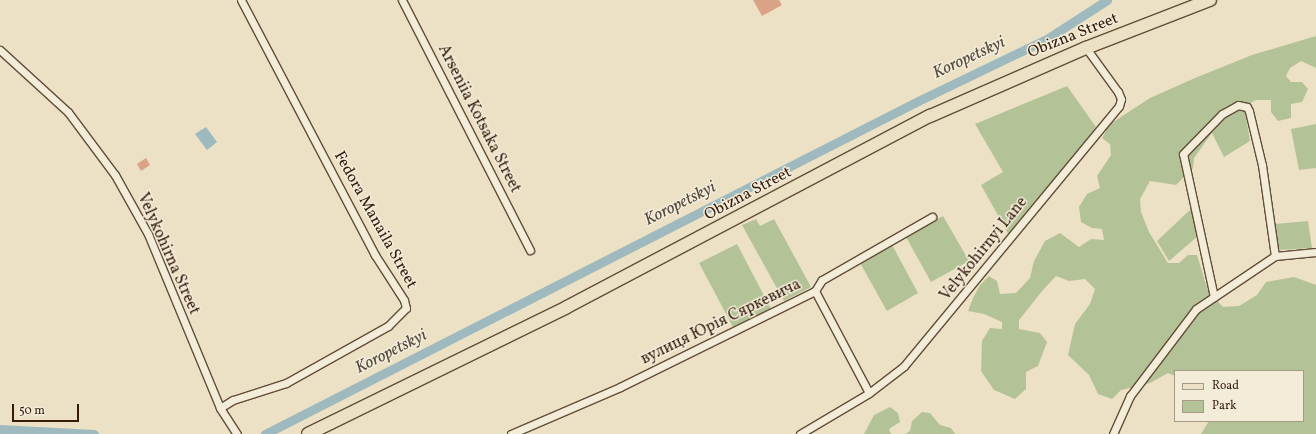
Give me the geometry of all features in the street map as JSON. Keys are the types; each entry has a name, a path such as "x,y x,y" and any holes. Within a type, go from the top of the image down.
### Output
{"main road":[{"name":"Obizna Street","path":"308,434 567,307 930,116 1086,48 1210,0"}],"street":[{"name":"Fedora Manaila Street","path":"220,408 246,395 286,383 388,326 406,308 404,300 375,255 242,0"},
{"name":"Arseniia Kotsaka Street","path":"402,0 530,250"},
{"name":"Velykohirnyi Lane","path":"800,434 869,394 904,366 937,330 1119,106 1121,99 1118,92 1086,48"},
{"name":"Velykohirna Street","path":"0,50 68,112 116,175 148,234 220,408 237,434"},
{"path":"1214,297 1183,154 1222,114 1238,105 1247,107 1249,111 1262,165 1275,256"},
{"name":"вулиця Юрія Сяркевича","path":"512,434 620,387 815,291 822,280 932,217"},
{"path":"1113,434 1130,396 1196,309 1275,256 1316,252"},
{"path":"815,291 869,394"}],"green space":[{"path":"1316,36 1316,68 1301,61 1290,68 1286,76 1291,82 1302,82 1308,89 1302,102 1291,104 1291,118 1278,121 1271,112 1271,100 1256,100 1241,108 1245,111 1250,141 1224,157 1212,133 1194,158 1193,168 1176,185 1150,181 1140,199 1141,212 1149,232 1168,263 1179,263 1188,255 1197,255 1208,291 1223,307 1239,306 1257,295 1266,282 1294,277 1316,285 1316,434 1201,434 1208,422 1304,422 1304,370 1174,370 1174,376 1168,373 1150,383 1121,390 1112,399 1098,394 1089,375 1068,355 1075,324 1090,304 1095,289 1085,279 1069,281 1056,276 1043,290 1019,320 1019,329 1040,333 1047,342 1038,366 1026,372 1026,389 1015,399 994,390 981,371 982,341 990,328 1002,329 1002,322 984,314 968,311 980,285 989,276 997,281 1000,294 1016,293 1030,278 1034,261 1045,241 1060,233 1079,247 1091,239 1104,240 1102,229 1092,228 1081,222 1079,207 1087,194 1100,188 1097,176 1111,155 1110,144 1102,138 1110,124 1150,98 1252,55"},
{"path":"1067,86 1096,127 1010,237 981,185 1003,172 975,124"},
{"path":"1316,124 1316,168 1299,170 1291,129"},
{"path":"1192,208 1198,236 1169,261 1157,241"},
{"path":"943,216 969,261 931,282 906,237"},
{"path":"756,219 760,226 774,219 811,287 784,301 742,225"},
{"path":"1308,221 1312,248 1278,250 1275,224"},
{"path":"891,243 918,293 887,311 859,261"},
{"path":"737,244 771,309 733,327 699,263"},
{"path":"890,407 898,413 900,422 889,429 891,434 864,434 874,415"},
{"path":"922,412 930,413 940,425 951,428 955,434 905,434 910,431 912,421"}],"water":[{"path":"206,127 217,142 207,150 195,134"}],"building":[{"path":"753,0 779,0 782,5 762,16"},
{"path":"146,158 150,165 141,171 137,164"}],"waterway":[{"name":"Koropetskyi","path":"265,434 918,101 1045,40 1107,0"},
{"name":"Koropetskyi","path":"0,429 94,434"}]}
